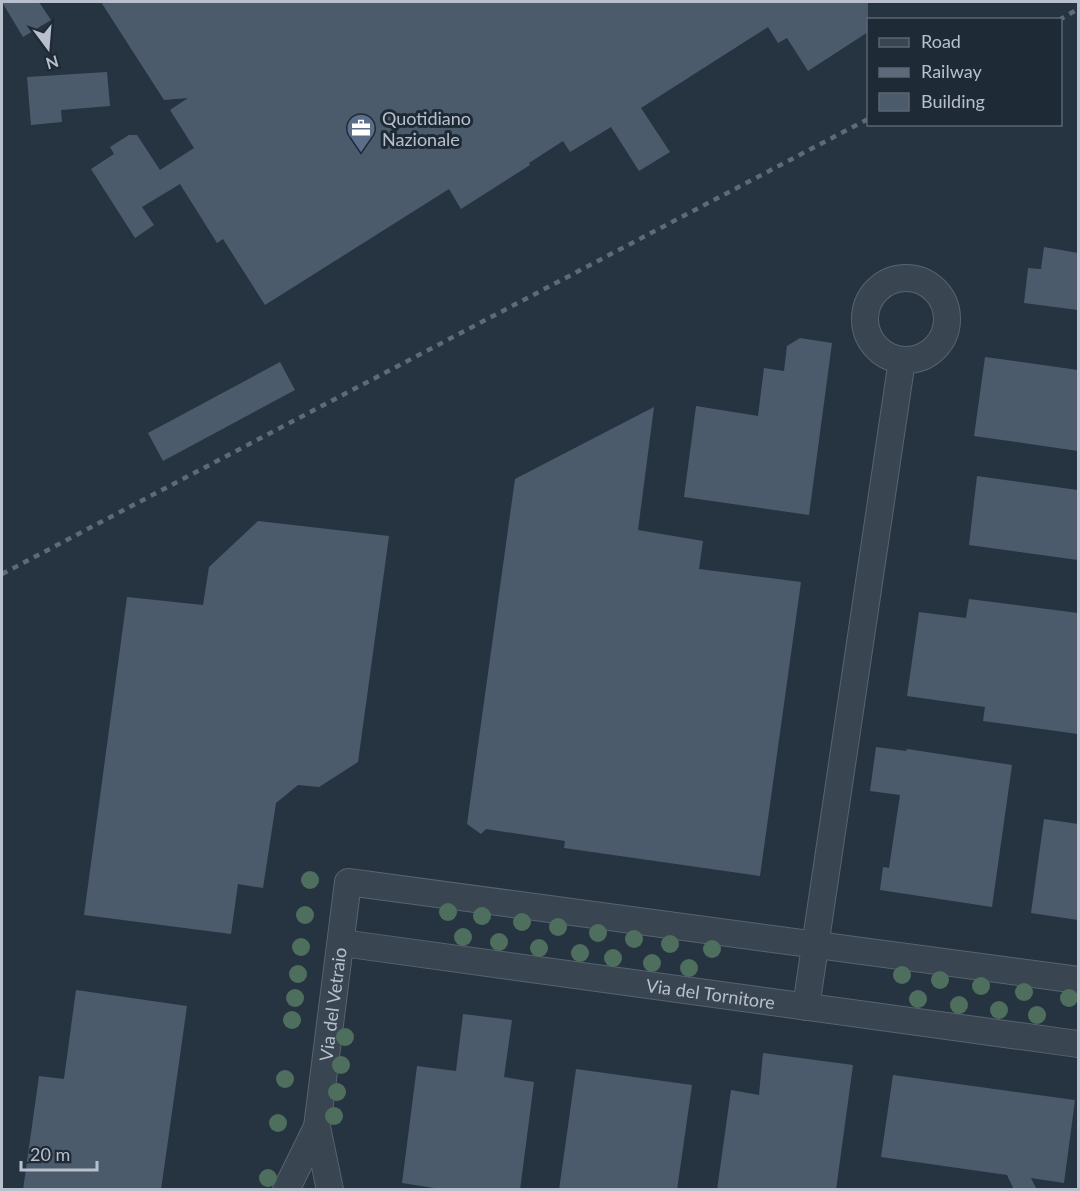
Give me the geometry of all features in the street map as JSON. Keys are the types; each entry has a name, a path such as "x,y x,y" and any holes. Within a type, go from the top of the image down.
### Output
{"street":[{"path":"807,1006 814,944 902,360"},
{"name":"Via del Vetraio","path":"316,1127 342,943 348,882 814,944"},
{"name":"Via del Tornitore","path":"342,943 1078,1044"},
{"path":"814,944 1078,980"},
{"path":"286,1190 316,1127"},
{"path":"316,1127 330,1190"}],"building":[{"path":"2,2 39,2 51,20 23,37"},
{"name":"Quotidiano Nazionale","path":"101,2 868,2 867,33 808,71 787,38 778,43 768,27 641,108 670,152 639,171 611,127 570,152 563,141 461,209 449,189 265,305 223,239 217,243 180,184 142,207 154,225 135,238 91,169 114,154 110,147 129,135 137,135 160,170 194,148 170,110 188,98 164,100"},
{"path":"107,72 110,106 61,110 62,122 31,125 27,77"},
{"path":"1044,247 1078,253 1078,310 1024,303 1028,268 1041,269"},
{"path":"800,338 832,343 809,515 684,497 696,406 758,416 764,368 784,371 787,346"},
{"path":"985,357 1078,370 1078,451 974,436"},
{"path":"280,362 295,390 163,461 148,433"},
{"path":"654,407 638,530 703,541 699,569 801,582 760,876 564,848 565,841 486,829 481,834 467,824 515,479"},
{"path":"977,476 1078,490 1078,560 969,545"},
{"path":"258,521 389,536 358,762 319,787 298,785 276,803 263,888 238,884 231,934 84,915 127,597 203,605 209,567"},
{"path":"969,599 1078,613 1078,734 983,721 985,707 907,696 919,612 966,618"},
{"path":"876,747 906,751 907,749 1012,765 992,907 880,890 883,867 889,868 900,795 870,791"},
{"path":"1044,819 1078,824 1078,920 1031,913"},
{"path":"76,990 187,1006 161,1190 23,1190 39,1076 64,1079"},
{"path":"463,1014 512,1020 504,1077 534,1082 520,1190 447,1190 402,1183 417,1066 456,1071"},
{"path":"763,1053 853,1065 836,1190 717,1190 731,1090 759,1095"},
{"path":"576,1069 692,1085 677,1190 559,1190"},
{"path":"893,1075 1075,1100 1064,1183 1031,1178 1037,1190 1014,1190 1007,1175 881,1157"}],"railway":[{"path":"1062,18 1078,9"},
{"path":"2,574 867,120"}],"place":[{"name":"Quotidiano Nazionale","path":"361,154"}]}
